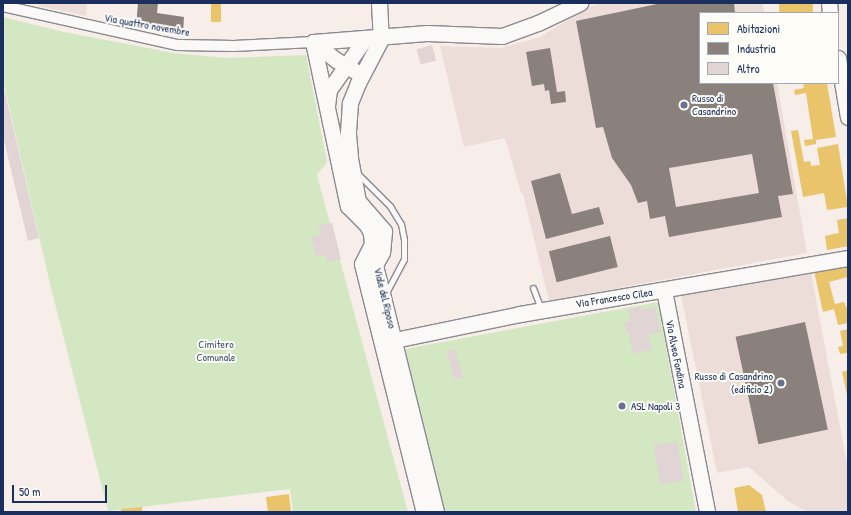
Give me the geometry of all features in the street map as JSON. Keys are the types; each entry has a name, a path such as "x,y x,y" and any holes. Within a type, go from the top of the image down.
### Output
{"street":[{"path":"379,3 381,38"},
{"path":"313,42 364,40 427,33 502,36 538,23 580,3"},
{"name":"Via quattro novembre","path":"3,6 178,45 234,46 313,42"},
{"name":"Viale del Riposo","path":"381,38 350,104 348,134 358,201 384,231 382,252 375,265 384,298 388,341 424,512"},
{"name":"Viale del Riposo","path":"326,110 329,90 364,40"},
{"path":"313,42 346,66 364,72"},
{"name":"Viale del Riposo","path":"313,42 326,110 348,206 366,225 371,234 372,244 362,264 388,341 436,512"},
{"path":"839,64 848,117"},
{"path":"337,80 344,76 351,78 354,83 354,93"},
{"name":"Via Francesco Cilea","path":"388,341 542,310 848,258"},
{"name":"Via Alveo Fondina","path":"664,290 707,512"}],"lane":[{"path":"352,168 390,206 401,224 404,240 404,258 384,298"},
{"path":"532,288 542,310"}],"shaded area":[{"path":"39,3 87,3 86,16 39,6"},
{"path":"602,3 763,3 764,12 699,12 699,84 777,84 807,253 549,301 523,194 521,193 505,138 464,147 440,46 501,48 540,37 589,7"},
{"path":"811,273 848,469 848,512 808,512 789,502 749,467 717,473 681,295"}],"green space":[{"name":"Cimitero Comunale","path":"3,17 64,32 174,53 227,58 306,55 327,162 317,175 408,512 293,512 290,489 108,511 50,284 3,80"},
{"path":"658,302 696,512 444,512 405,349"}],"building: Abitazioni":[{"path":"211,3 221,3 221,22 211,22"},
{"path":"779,3 813,3 813,12 779,12"},
{"path":"803,84 827,84 836,137 816,140 816,144 805,146 804,140 813,139 806,93 795,95 794,90 804,88"},
{"path":"798,130 804,162 810,161 811,166 820,165 817,148 838,144 848,207 827,210 824,193 803,197 791,131"},
{"path":"848,218 848,246 827,250 825,236 839,233 837,220"},
{"path":"848,264 848,277 829,282 835,304 844,302 848,311 848,323 838,325 834,309 823,312 814,271"},
{"path":"848,329 848,353 840,354 838,347 843,346 840,331"},
{"path":"848,370 848,395 847,395 842,372"},
{"path":"749,485 762,495 766,512 738,512 734,488"},
{"path":"289,494 291,512 268,512 266,497"},
{"path":"142,507 142,512 121,512 121,509"}],"building: Industria":[{"path":"138,3 158,3 157,13 184,17 183,34 136,27"},
{"name":"Russo di Casandrino","path":"662,3 734,3 735,12 699,12 699,84 773,84 793,194 778,196 782,217 669,237 665,216 650,219 647,201 638,203 631,185 612,158 603,127 596,128 576,21","holes":["752,154 759,193 676,207 669,168"]},
{"path":"550,48 557,92 565,91 566,102 551,104 549,90 545,91 544,84 532,86 526,52"},
{"path":"560,173 572,214 599,207 604,224 546,239 531,181"},
{"path":"610,236 618,267 557,282 549,251"},
{"name":"Russo di Casandrino (edificio 2)","path":"805,322 828,430 758,444 736,337"}],"building: Altro":[{"path":"432,45 436,60 421,65 417,49"},
{"path":"4,88 39,238 28,241 3,136"},
{"path":"332,223 341,259 328,262 325,254 316,257 311,238 321,235 318,226"},
{"path":"641,307 642,310 655,307 661,332 648,335 652,349 633,354 629,333 627,334 624,323 631,321 628,309"},
{"path":"455,349 463,377 454,379 446,351"},
{"path":"677,441 684,480 660,485 653,445"}],"place":[{"name":"Russo di Casandrino","path":"684,105"},
{"name":"Russo di Casandrino (edificio 2)","path":"781,383"},
{"name":"ASL Napoli 3","path":"622,406"}]}
